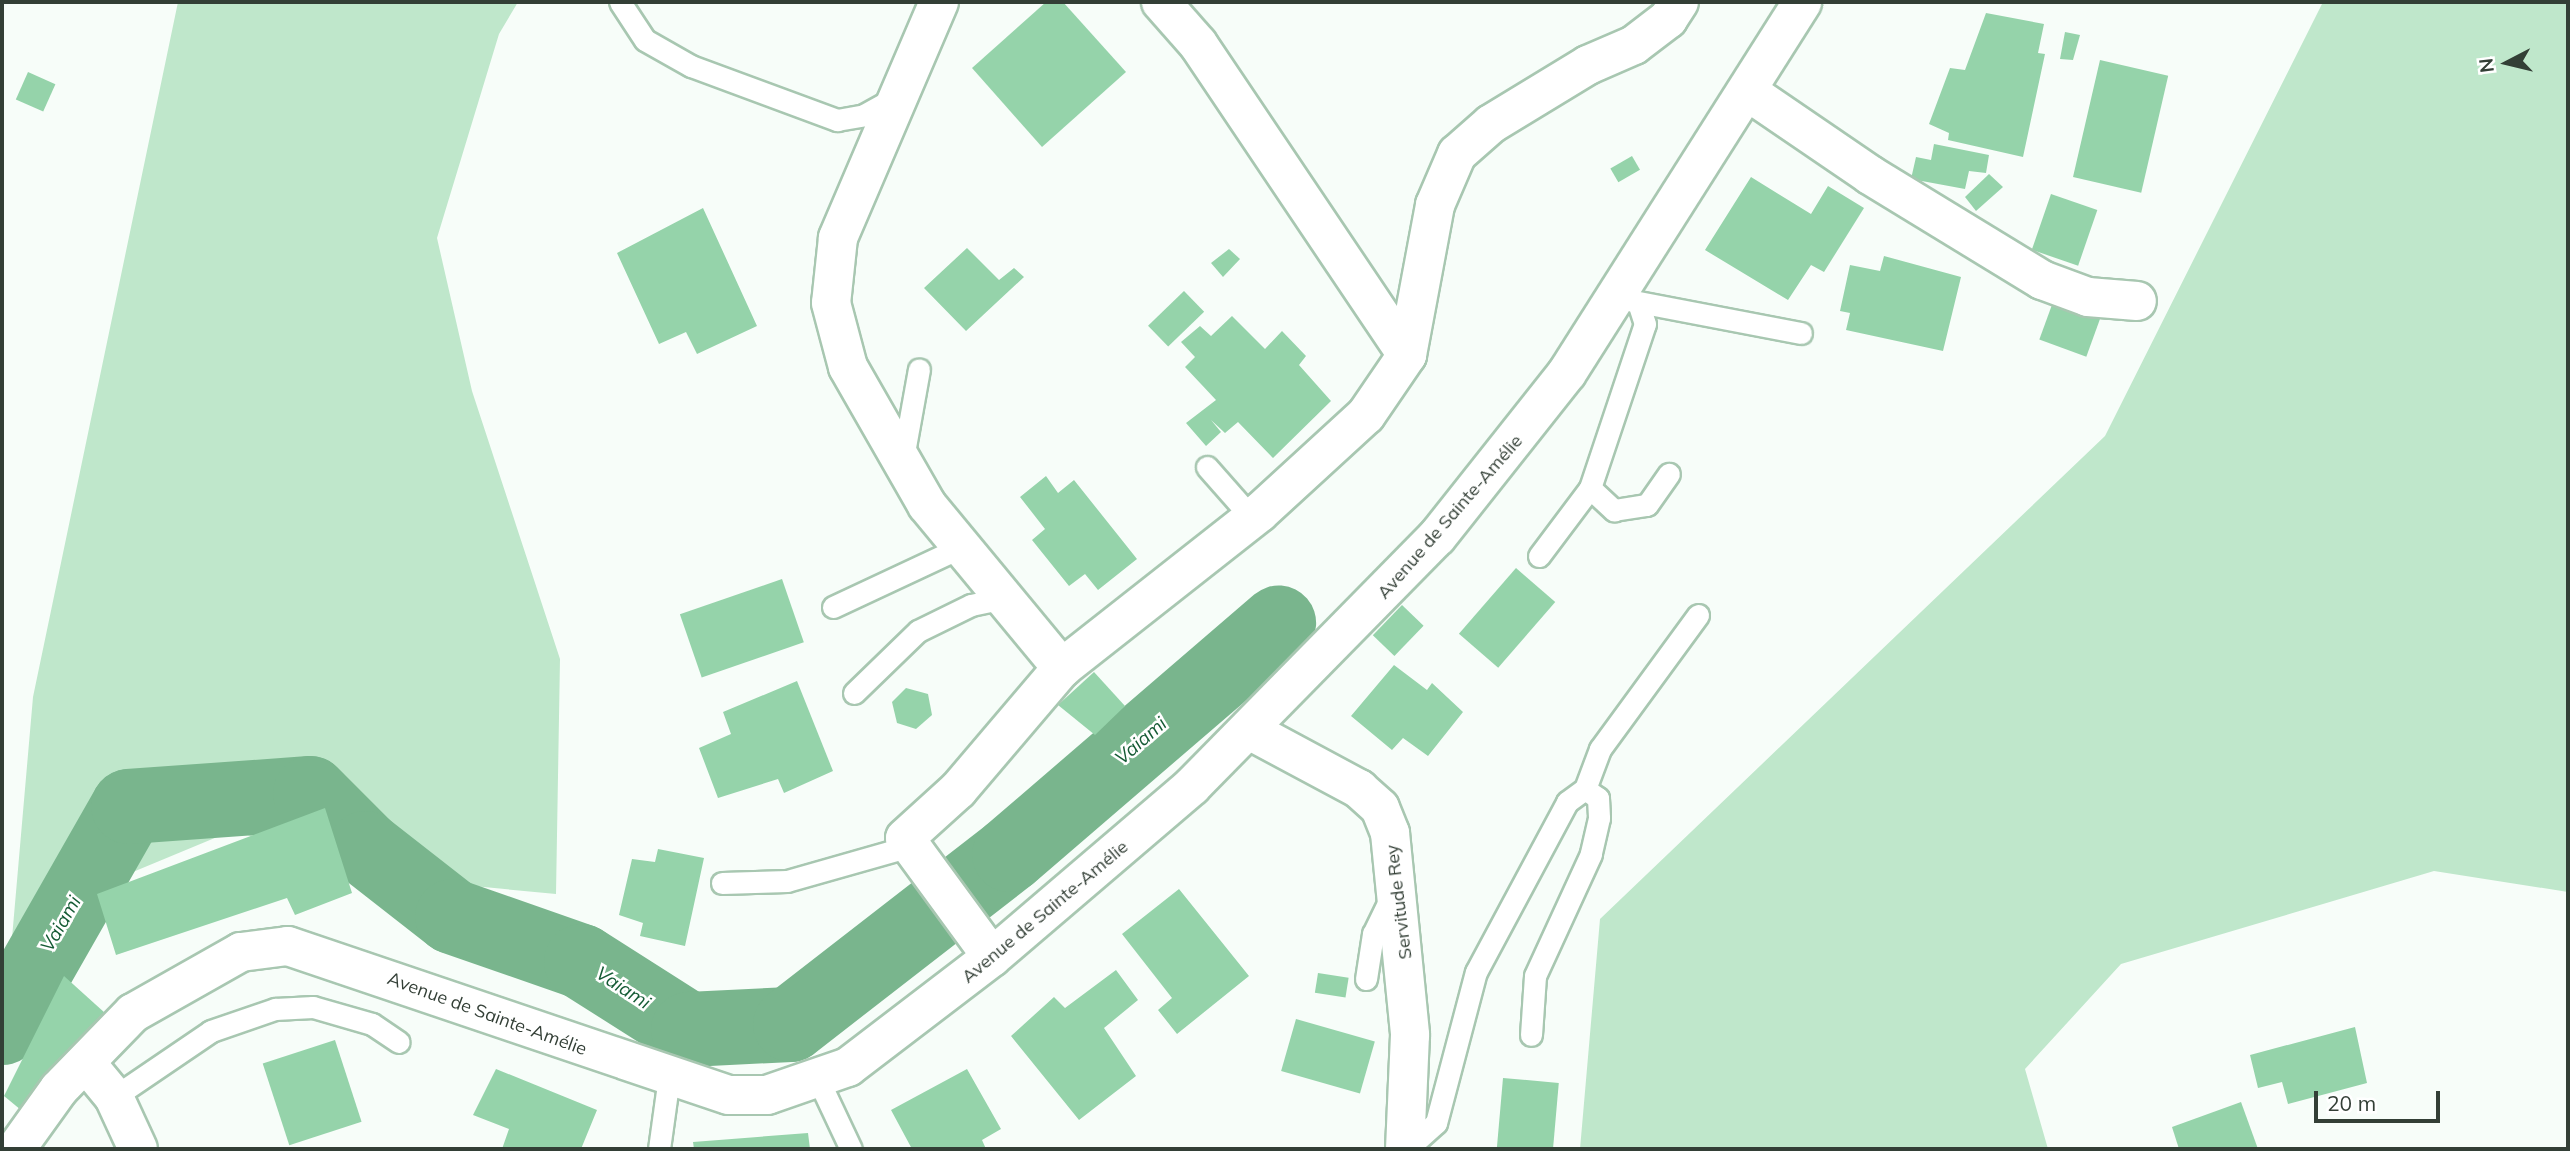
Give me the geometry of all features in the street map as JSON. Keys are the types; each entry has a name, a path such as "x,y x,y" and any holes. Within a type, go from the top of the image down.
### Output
{"street":[{"path":"939,2 903,94 838,238 831,303 848,367 902,464 961,547 1062,668"},
{"path":"1161,2 1198,44 1407,355"},
{"path":"981,942 914,858 905,838 958,790 1062,668 1252,518 1366,415 1407,355 1435,205 1457,153 1588,65 1634,45 1668,19 1679,2"},
{"name":"Avenue de Sainte-Amélie","path":"16,1149 59,1089 133,1013 171,987 241,952 288,946 669,1077 729,1095 767,1095 818,1079 887,1040 981,942 1251,731 1513,449 1628,300 1802,2"},
{"path":"1750,93 1870,176 2042,280 2088,297 2137,301"},
{"name":"Servitude Rey","path":"1251,731 1359,789 1380,808 1398,880 1410,1035 1406,1149"},
{"path":"86,1063 114,1097 138,1149"}],"lane":[{"path":"620,2 645,40 691,66 838,120 864,116 903,94"},
{"path":"1628,300 1801,332"},
{"path":"1539,556 1590,488 1645,324 1628,300"},
{"path":"902,464 919,369"},
{"path":"1207,467 1252,518"},
{"path":"1590,488 1614,510 1647,505 1670,474"},
{"path":"833,607 961,547"},
{"path":"854,694 918,631 971,605 1003,598"},
{"path":"1406,1149 1436,1123 1450,1083 1457,1026 1476,972 1567,802 1585,789 1600,749 1698,615"},
{"path":"1531,1035 1535,976 1591,854 1600,818 1598,798 1585,789"},
{"path":"722,883 787,880 914,858"},
{"path":"1366,979 1373,934 1398,880"},
{"path":"114,1097 211,1031 275,1009 313,1007 372,1024 399,1042"},
{"path":"659,1149 669,1077"},
{"path":"818,1079 851,1149"}],"green space":[{"path":"178,2 518,2 499,34 437,238 472,391 560,659 556,894 358,875 234,830 104,884 8,984 33,697"},
{"path":"2323,2 2568,2 2568,892 2434,871 2121,964 2025,1069 2048,1149 1580,1149 1600,919 2105,436"}],"building":[{"path":"1046,2 1063,2 1126,72 1042,147 972,68"},
{"path":"1986,13 2044,24 2038,53 2045,54 2023,157 1948,140 1949,133 1929,124 1950,68 1965,70"},
{"path":"2065,32 2080,35 2073,60 2060,59"},
{"path":"2100,60 2168,76 2141,193 2073,177"},
{"path":"28,72 55,84 43,112 16,99"},
{"path":"1934,144 1989,155 1986,173 1969,171 1965,189 1911,179 1916,157 1931,160"},
{"path":"1632,156 1640,170 1618,182 1610,168"},
{"path":"1989,174 2003,187 1976,211 1965,197"},
{"path":"1751,177 1811,214 1828,186 1864,208 1824,272 1811,265 1788,300 1705,250"},
{"path":"2051,194 2097,210 2078,266 2032,250"},
{"path":"703,208 757,326 697,354 686,332 659,344 617,253"},
{"path":"967,248 999,280 1014,268 1024,277 966,331 924,288"},
{"path":"1229,249 1240,259 1223,277 1211,263"},
{"path":"1884,256 1961,277 1943,351 1846,330 1850,313 1840,311 1850,265 1880,271"},
{"path":"1184,291 1204,312 1168,347 1148,326"},
{"path":"2053,302 2100,319 2086,357 2039,340"},
{"path":"1232,316 1265,349 1282,331 1306,356 1299,365 1331,401 1273,458 1238,422 1225,433 1211,420 1221,432 1206,446 1186,423 1216,400 1185,367 1195,357 1181,342 1200,326 1211,336"},
{"path":"1046,476 1058,493 1074,480 1137,559 1098,590 1085,574 1069,586 1032,540 1045,529 1020,497"},
{"path":"1516,568 1555,602 1498,668 1459,634"},
{"path":"782,579 804,642 702,678 680,614"},
{"path":"1402,605 1424,626 1394,656 1373,635"},
{"path":"1394,665 1427,690 1432,683 1463,712 1428,756 1403,738 1392,750 1351,716"},
{"path":"1094,672 1125,706 1095,735 1058,705"},
{"path":"797,681 833,771 784,793 778,779 718,798 699,748 731,734 723,712"},
{"path":"906,688 928,694 932,715 916,729 897,723 892,702"},
{"path":"325,808 352,893 295,915 287,898 116,955 97,894"},
{"path":"658,849 704,858 685,946 640,936 643,923 619,915 632,859 655,862"},
{"path":"1179,889 1249,976 1177,1034 1158,1010 1172,998 1122,934"},
{"path":"1116,970 1138,1000 1104,1028 1136,1076 1079,1120 1011,1036 1054,997 1065,1008"},
{"path":"1318,973 1349,978 1345,998 1315,993"},
{"path":"64,976 105,1013 21,1110 4,1096"},
{"path":"1296,1019 1375,1042 1360,1094 1281,1071"},
{"path":"2355,1027 2367,1083 2288,1104 2282,1082 2258,1088 2250,1055"},
{"path":"335,1040 362,1122 289,1145 263,1063"},
{"path":"496,1069 597,1110 581,1149 502,1149 509,1129 473,1115"},
{"path":"967,1069 1001,1129 982,1140 986,1149 912,1149 891,1110"},
{"path":"1503,1078 1559,1083 1553,1149 1497,1149"},
{"path":"2241,1102 2258,1149 2179,1149 2172,1127"},
{"path":"808,1133 810,1149 694,1149 693,1142"}],"waterway":[{"name":"Vaiami","path":"2,1027 128,806 310,793 365,848 452,916 581,961 688,1029 790,1024 1009,854 1278,623"}]}
